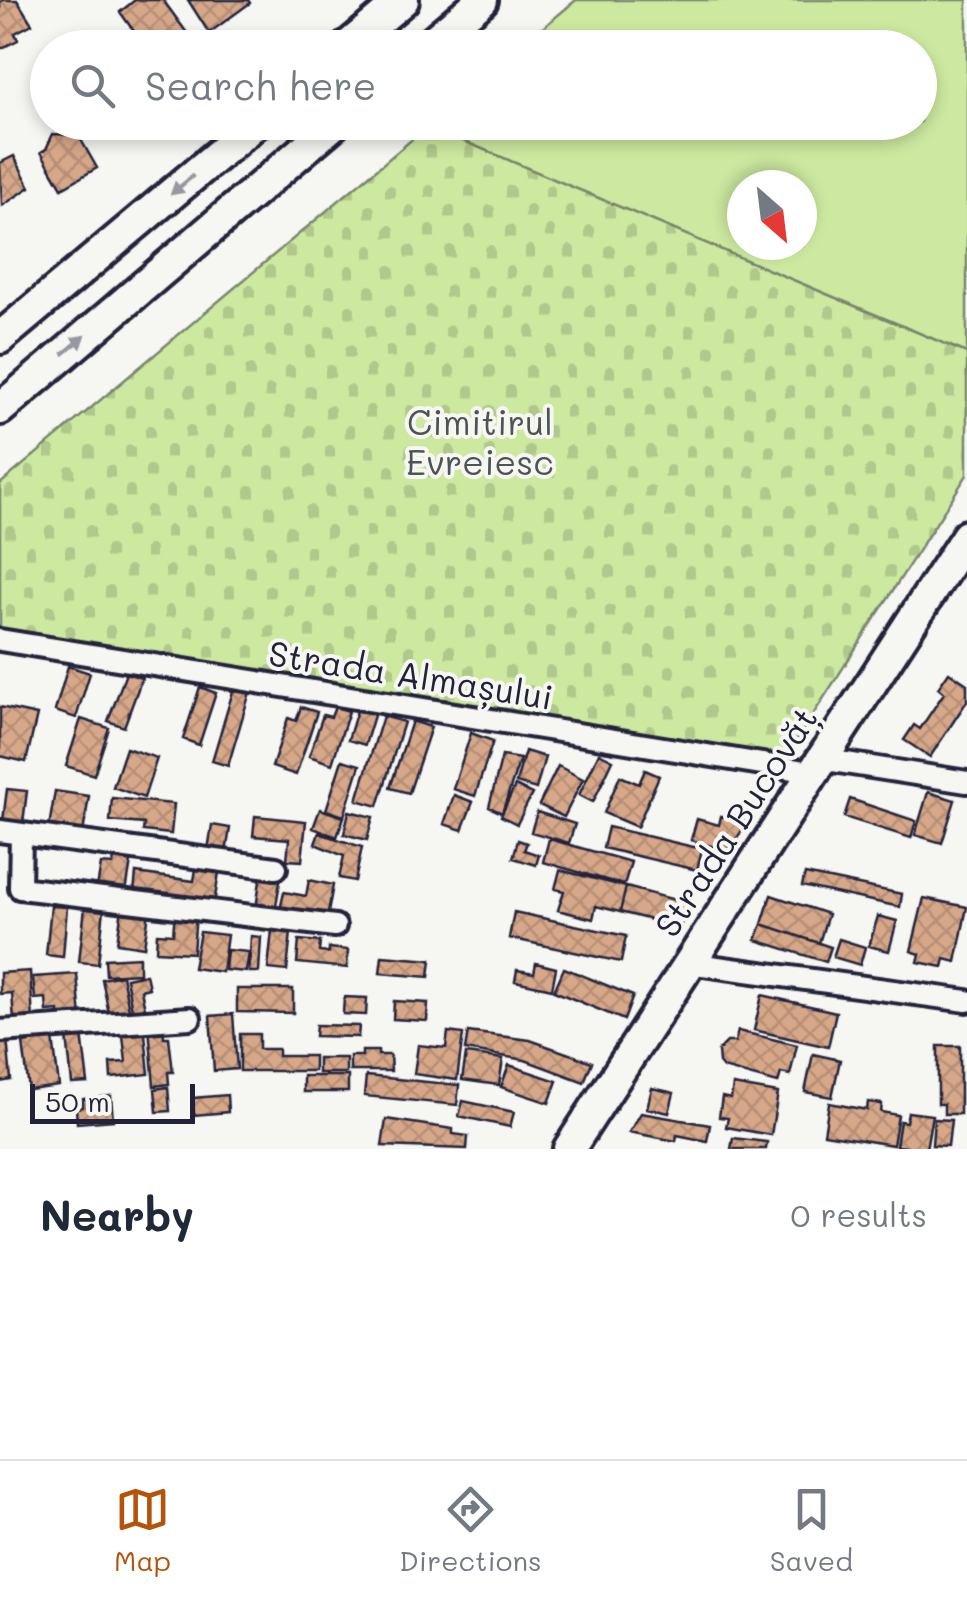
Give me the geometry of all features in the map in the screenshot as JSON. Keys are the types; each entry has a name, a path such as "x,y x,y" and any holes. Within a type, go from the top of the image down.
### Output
{"main road":[{"path":"367,30 403,0"},
{"path":"446,30 482,0"},
{"path":"0,338 236,140"},
{"path":"0,409 315,140"},
{"name":"Strada Bucovăț","path":"569,1149 965,542"}],"street":[{"name":"Strada Almașului","path":"0,640 816,766 967,782"},
{"path":"276,868 10,833 20,888 335,926"},
{"path":"688,963 967,1002"},
{"path":"0,1032 190,1018"}],"green space":[{"path":"576,0 967,0 967,353 746,260 817,260 817,170 727,170 727,252 461,140 937,140 937,30 540,30"},
{"name":"Cimitirul Evreiesc","path":"411,140 461,140 727,252 727,260 746,260 967,353 967,475 782,763 0,640 0,484"}],"building":[{"path":"17,0 32,24 15,33 18,40 0,49 0,2"},
{"path":"135,0 163,0 185,30 133,30 120,12"},
{"path":"188,0 248,0 250,3 213,30 207,30"},
{"path":"50,140 81,140 97,168 62,188 41,152"},
{"path":"14,156 30,187 2,206 0,163"},
{"path":"68,666 90,673 76,718 55,711"},
{"path":"949,672 967,684 967,701 930,757 904,740 914,725 920,729 944,693 938,688"},
{"path":"126,673 142,678 124,727 108,721"},
{"path":"200,687 216,693 199,745 183,739"},
{"path":"234,688 250,692 228,766 212,761"},
{"path":"0,707 37,715 26,762 0,756"},
{"path":"301,707 317,712 296,775 272,767 288,718 296,721"},
{"path":"335,707 349,711 332,764 309,756 323,715 331,717"},
{"path":"358,707 375,712 365,745 348,740"},
{"path":"383,716 404,722 378,806 357,800"},
{"path":"81,719 109,728 94,775 66,766"},
{"path":"412,721 431,727 409,793 390,788"},
{"path":"471,733 493,741 475,796 453,789"},
{"path":"126,748 157,758 144,798 113,787"},
{"path":"525,751 545,757 536,789 516,783"},
{"path":"599,753 613,760 593,802 579,795"},
{"path":"502,756 520,759 502,813 489,807"},
{"path":"342,760 360,765 344,816 326,810"},
{"path":"558,766 583,779 564,817 539,805"},
{"path":"645,770 659,776 637,827 604,813 620,776 639,784"},
{"path":"515,786 532,794 517,824 501,816"},
{"path":"7,789 27,791 22,831 2,828"},
{"path":"55,791 89,796 83,833 49,827"},
{"path":"928,792 955,800 942,843 915,835"},
{"path":"454,795 473,802 462,830 444,824"},
{"path":"112,798 174,804 171,834 143,831 144,824 110,821"},
{"path":"850,799 916,821 911,838 844,817"},
{"path":"320,809 344,817 337,837 313,828"},
{"path":"349,811 373,817 367,840 344,834"},
{"path":"537,812 575,824 569,843 531,832"},
{"path":"255,816 306,821 302,861 287,860 289,839 253,836"},
{"path":"721,816 748,822 728,851 691,840 697,819 719,825"},
{"path":"212,825 230,828 226,853 208,850"},
{"path":"608,827 702,849 697,870 603,848"},
{"path":"319,833 362,847 355,881 339,878 344,856 315,844"},
{"path":"549,839 631,862 624,885 543,862"},
{"path":"518,840 527,843 524,850 539,855 536,865 513,858"},
{"path":"115,852 132,855 126,892 97,888 101,864 113,865"},
{"path":"197,863 220,866 214,904 134,893 136,873 194,881"},
{"path":"560,870 626,887 620,912 596,906 593,919 558,910 564,891 555,889"},
{"path":"261,873 281,875 275,912 256,909"},
{"path":"805,874 902,894 900,907 802,886"},
{"path":"309,880 333,885 326,924 279,915 284,892 306,896"},
{"path":"626,887 694,905 679,927 620,912"},
{"path":"771,895 828,914 819,943 762,924"},
{"path":"924,898 967,907 956,962 945,959 943,967 918,962 920,954 911,951"},
{"path":"51,906 67,907 63,957 46,955"},
{"path":"85,907 104,909 98,964 79,962"},
{"path":"122,908 149,912 144,947 117,943"},
{"path":"175,912 196,913 193,953 156,951 157,933 173,934"},
{"path":"514,912 626,936 621,962 509,938"},
{"path":"878,916 897,921 889,951 869,946"},
{"path":"762,924 831,947 826,962 756,940"},
{"path":"272,930 291,932 287,971 268,969"},
{"path":"200,932 227,935 222,972 193,968"},
{"path":"251,936 261,937 259,972 249,972"},
{"path":"839,939 865,947 860,965 833,957"},
{"path":"299,940 320,942 319,952 329,953 329,948 348,950 347,968 297,963"},
{"path":"227,950 249,952 246,972 225,970"},
{"path":"382,956 431,960 429,977 380,973"},
{"path":"139,957 139,973 106,975 105,959"},
{"path":"536,963 556,968 552,989 515,981 517,970 534,973"},
{"path":"564,968 633,996 624,1020 554,991"},
{"path":"30,971 33,1020 14,1021 12,993 0,994 0,973"},
{"path":"77,974 81,1018 59,1020 59,1011 47,1012 46,998 35,999 33,977"},
{"path":"146,974 149,988 141,990 146,1013 133,1015 126,978"},
{"path":"122,975 130,1014 110,1019 102,979"},
{"path":"237,989 293,989 293,1013 237,1012"},
{"path":"762,995 836,1012 828,1047 754,1030"},
{"path":"344,997 367,998 366,1015 343,1014"},
{"path":"394,1001 428,1003 427,1021 393,1019"},
{"path":"233,1014 237,1069 214,1071 210,1016"},
{"path":"144,1024 149,1074 111,1078 110,1063 126,1062 122,1027"},
{"path":"316,1025 359,1026 358,1037 315,1036"},
{"path":"163,1026 164,1037 169,1037 173,1072 168,1072 169,1084 154,1086 149,1027"},
{"path":"738,1031 797,1045 790,1075 781,1073 778,1083 723,1068 718,1051 727,1042 735,1042"},
{"path":"448,1032 463,1034 457,1080 414,1074 418,1045 446,1048"},
{"path":"468,1032 530,1040 592,1062 584,1082 525,1060 465,1050"},
{"path":"82,1034 88,1083 72,1084 67,1036"},
{"path":"240,1034 259,1034 259,1049 278,1049 278,1056 314,1056 314,1071 240,1071"},
{"path":"0,1038 7,1038 11,1080 0,1082"},
{"path":"53,1038 59,1086 29,1090 23,1043"},
{"path":"938,1046 960,1046 960,1114 944,1114 944,1104 938,1104"},
{"path":"362,1051 390,1055 391,1071 350,1071 350,1056 362,1056"},
{"path":"466,1054 503,1059 499,1085 462,1080"},
{"path":"813,1054 840,1060 832,1097 805,1092"},
{"path":"318,1058 346,1058 346,1073 318,1073"},
{"path":"509,1065 557,1081 549,1103 501,1087"},
{"path":"303,1076 348,1076 348,1092 303,1092"},
{"path":"366,1076 459,1085 457,1105 364,1096"},
{"path":"733,1085 778,1093 771,1135 726,1127 728,1118 719,1117 722,1097 731,1099"},
{"path":"168,1087 170,1111 157,1112 155,1089"},
{"path":"652,1088 674,1093 669,1113 647,1108"},
{"path":"227,1095 228,1112 194,1115 193,1098"},
{"path":"111,1096 113,1120 77,1123 76,1108 83,1107 83,1099"},
{"path":"463,1101 514,1112 510,1127 459,1116"},
{"path":"868,1102 882,1104 881,1112 898,1115 893,1145 824,1134 829,1103 867,1110"},
{"path":"908,1112 932,1115 926,1149 896,1146 900,1121 906,1122"},
{"path":"641,1113 710,1125 707,1141 677,1135 676,1141 629,1132"},
{"path":"386,1119 453,1129 453,1134 468,1136 467,1149 382,1146"},
{"path":"934,1119 951,1120 948,1146 932,1145"},
{"path":"733,1138 767,1142 766,1149 731,1149"}]}
